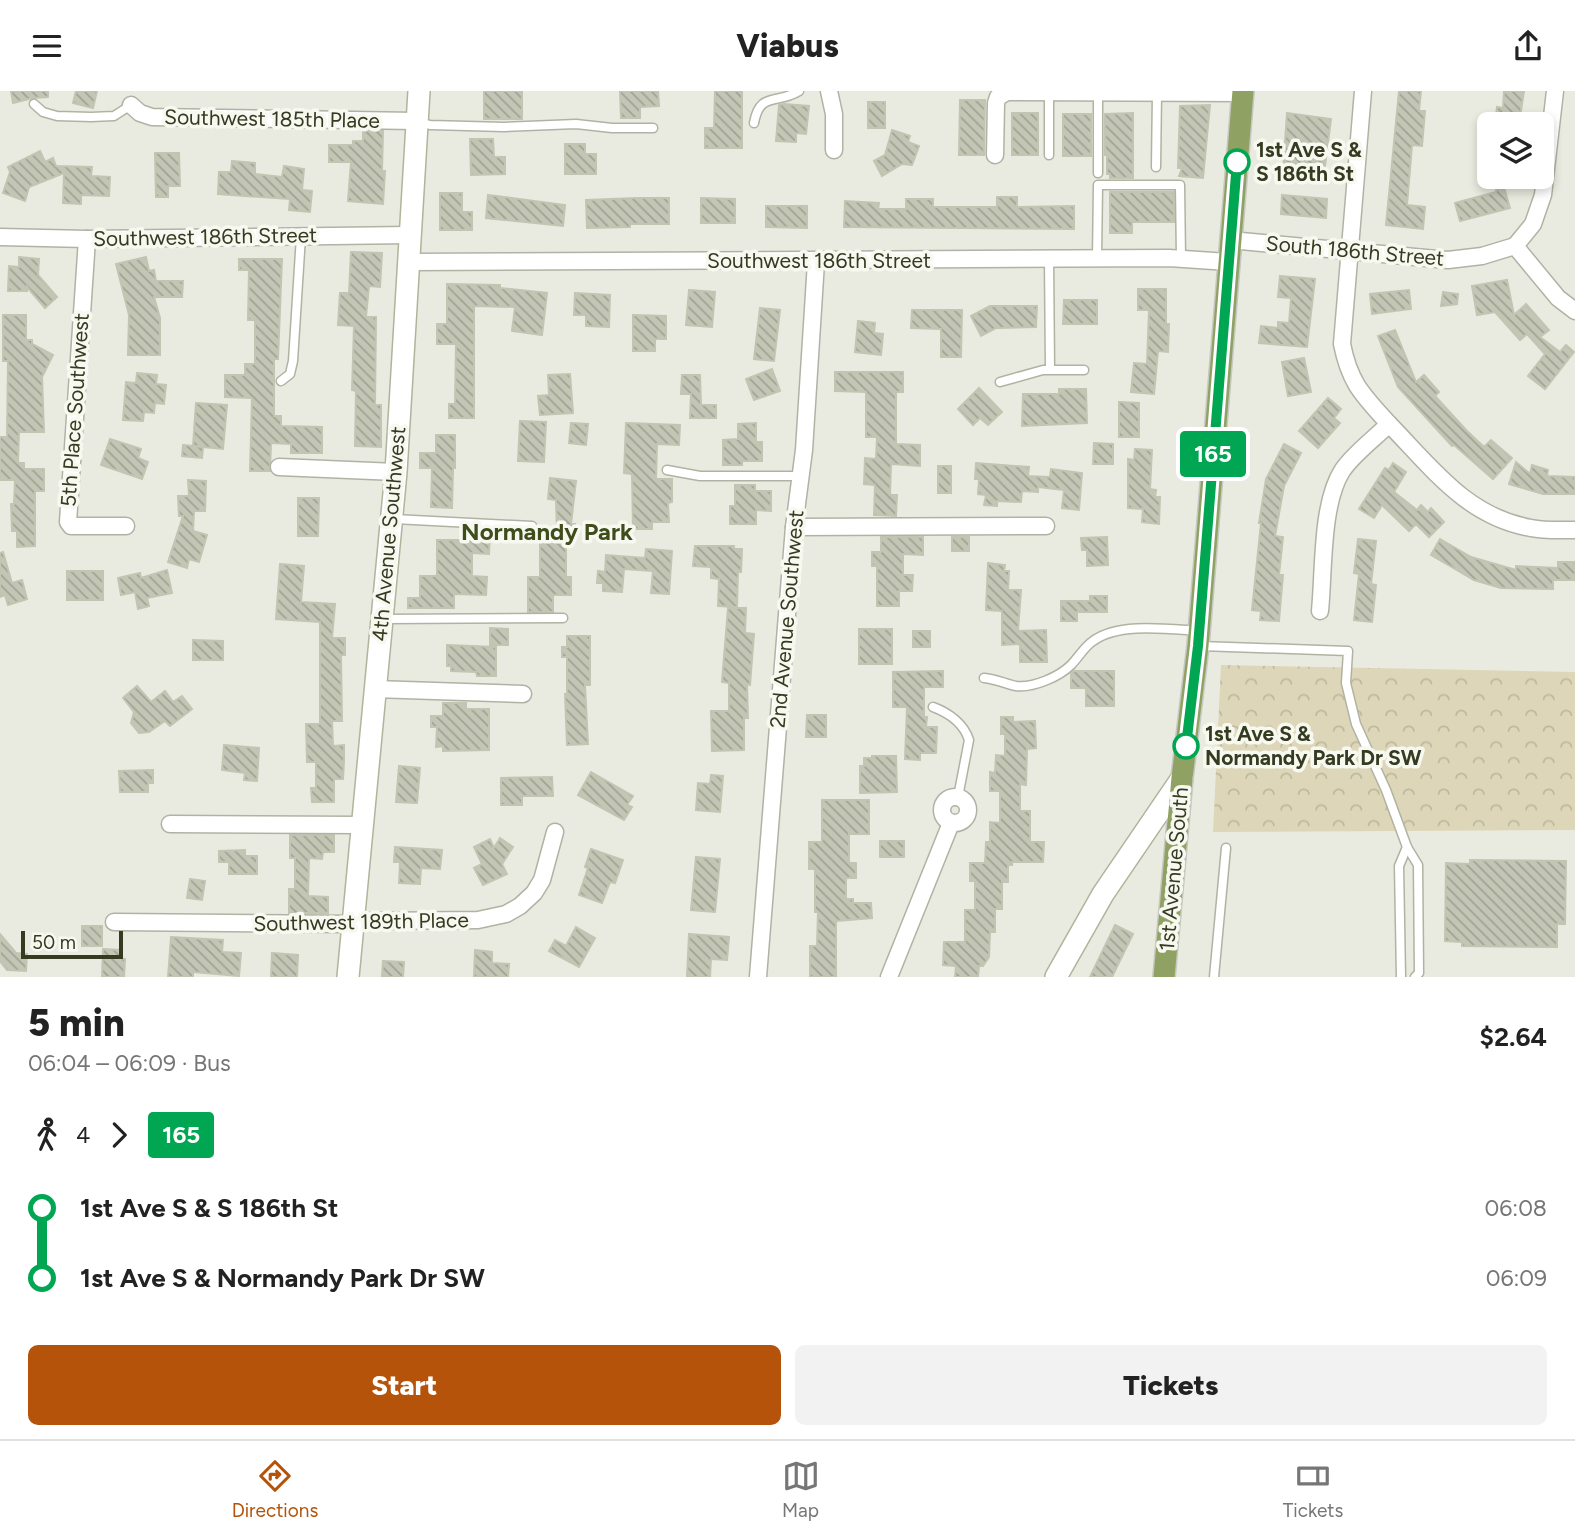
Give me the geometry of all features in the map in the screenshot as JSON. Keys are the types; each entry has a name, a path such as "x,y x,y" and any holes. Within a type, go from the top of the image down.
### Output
{"main road":[{"name":"1st Avenue South","path":"1164,977 1198,638 1242,92"}],"street":[{"name":"4th Avenue Southwest","path":"348,977 396,472 419,91"},
{"path":"829,91 834,114 834,150"},
{"path":"1363,91 1342,344 1347,368 1357,388 1389,424 1471,505 1494,517 1532,529 1575,530"},
{"path":"1555,91 1543,195 1533,224 1515,246 1558,298 1575,311"},
{"path":"995,155 996,103 998,97 1007,92 1242,92"},
{"name":"Southwest 185th Place","path":"131,105 140,113 152,117 416,121"},
{"name":"Southwest 186th Street","path":"0,237 87,239 410,235"},
{"name":"5th Place Southwest","path":"87,239 68,521 71,526 126,526"},
{"name":"South 186th Street","path":"1230,240 1448,260 1482,256 1515,246"},
{"name":"Southwest 186th Street","path":"410,262 1049,259 1181,259 1228,262"},
{"name":"2nd Avenue Southwest","path":"758,977 794,527 801,475 816,262"},
{"path":"1321,611 1329,506 1335,486 1343,469 1389,424"},
{"path":"279,467 396,472"},
{"path":"794,527 1046,526"},
{"path":"374,689 523,694"},
{"path":"1056,977 1103,894 1182,778"},
{"path":"889,977 951,823 942,815 941,807 946,800 958,797"},
{"path":"170,824 361,825"},
{"name":"Southwest 189th Place","path":"114,922 352,924 377,921 478,920 506,914 534,893 548,864 555,832"}],"lane":[{"path":"754,123 757,107 767,99 792,95 799,91"},
{"path":"1049,92 1049,155"},
{"path":"1098,92 1098,173"},
{"path":"1156,167 1157,93"},
{"path":"34,104 43,112 57,116 91,117 114,116 131,105"},
{"path":"416,121 430,125 504,127 576,124 612,128 653,128"},
{"path":"1097,259 1098,185 1180,185 1181,259"},
{"path":"281,381 289,374 293,361 301,236"},
{"path":"1049,259 1050,369"},
{"path":"1000,382 1050,369 1084,370"},
{"path":"667,470 700,476 801,475"},
{"path":"391,519 532,526"},
{"path":"381,619 563,618"},
{"path":"984,678 1015,686 1038,682 1069,667 1093,640 1121,629 1162,628 1198,638 1348,652 1346,683 1356,724 1387,790 1406,847 1418,865 1419,973 1415,977"},
{"path":"933,707 947,712 967,732 969,740 958,797"},
{"path":"1401,977 1399,866 1406,847"},
{"path":"1214,977 1226,848"}],"green space":[{"path":"1221,665 1575,672 1575,830 1213,832"}],"building":[{"path":"11,91 48,91 48,97 13,103"},
{"path":"76,91 97,91 93,108 73,103"},
{"path":"484,91 522,91 522,119 484,119"},
{"path":"620,91 658,91 659,106 640,107 640,118 621,118"},
{"path":"715,91 742,91 742,148 705,148 705,128 714,128"},
{"path":"1399,91 1421,91 1419,111 1425,111 1422,146 1412,145 1407,205 1425,207 1423,229 1386,225"},
{"path":"1504,91 1524,91 1521,112 1496,112 1497,107 1503,108"},
{"path":"960,100 985,100 984,155 959,155"},
{"path":"868,102 885,102 885,128 868,128"},
{"path":"779,105 809,106 806,134 796,133 796,142 776,141"},
{"path":"1210,105 1203,178 1179,176 1182,168 1178,168 1180,106"},
{"path":"1012,113 1038,113 1038,155 1012,155"},
{"path":"1133,113 1133,178 1110,178 1105,155 1105,114"},
{"path":"1287,113 1331,119 1324,174 1283,171"},
{"path":"1063,114 1091,114 1091,156 1063,156"},
{"path":"892,130 910,136 908,142 919,146 912,165 902,164 882,176 874,161 885,155"},
{"path":"363,131 383,131 383,204 348,201 351,162 329,162 329,145 353,145 353,141 363,141"},
{"path":"470,139 493,139 494,157 505,157 505,174 471,175"},
{"path":"565,144 585,144 585,154 596,154 596,174 565,174"},
{"path":"40,151 45,162 53,158 56,166 92,167 91,176 110,177 109,196 81,195 81,204 63,203 64,173 29,187 25,201 3,193 10,172 8,167"},
{"path":"155,153 179,153 180,186 168,186 168,197 156,197"},
{"path":"232,161 255,163 255,174 282,177 284,166 304,169 302,190 312,191 310,212 289,210 290,199 218,194 219,172 231,172"},
{"path":"1496,189 1504,189 1510,208 1460,221 1455,203 1496,192"},
{"path":"1110,192 1174,192 1174,222 1132,222 1132,233 1110,233"},
{"path":"440,193 462,193 462,212 472,212 472,230 440,230"},
{"path":"488,195 565,205 563,226 486,218"},
{"path":"1282,195 1327,199 1326,218 1281,214"},
{"path":"997,197 1017,197 1017,207 1074,206 1074,229 844,227 845,201 879,203 878,209 906,209 906,199 933,199 933,207 997,207"},
{"path":"669,198 669,224 587,228 586,200"},
{"path":"701,198 735,199 735,223 701,223"},
{"path":"766,206 807,206 807,228 766,227"},
{"path":"351,252 382,253 380,287 369,286 366,317 376,317 375,405 381,405 381,447 355,446 356,391 352,390 354,326 338,325 340,293 349,293"},
{"path":"19,257 39,259 38,275 57,297 45,308 27,287 27,291 8,291 9,266 19,267"},
{"path":"146,257 149,271 154,270 156,281 183,281 182,297 154,297 160,318 160,355 128,355 129,315 116,264"},
{"path":"239,259 282,259 278,359 274,359 274,416 281,416 281,426 322,427 322,453 291,453 291,444 271,443 270,471 250,471 252,398 225,397 225,375 245,375 245,364 255,364 255,320 248,320 249,270 239,270"},
{"path":"1280,276 1315,279 1307,347 1259,343 1261,326 1278,328 1278,322 1289,323 1291,298 1278,297"},
{"path":"1507,280 1514,315 1526,304 1549,330 1540,337 1560,352 1566,345 1574,352 1545,389 1528,376 1545,354 1527,334 1520,340 1495,312 1477,315 1472,286"},
{"path":"447,284 500,285 500,288 547,293 542,335 512,331 515,307 474,306 474,418 449,418 449,404 455,404 456,344 437,344 437,324 447,324"},
{"path":"1138,289 1166,289 1168,352 1158,351 1154,394 1131,392 1134,363 1147,364 1149,310 1138,310"},
{"path":"689,290 715,292 712,327 686,325"},
{"path":"1409,290 1411,309 1372,314 1370,294"},
{"path":"1443,292 1458,294 1457,304 1441,306"},
{"path":"575,293 610,295 609,327 586,326 586,315 574,315"},
{"path":"1064,300 1097,300 1097,324 1063,324"},
{"path":"990,306 1037,306 1036,327 996,328 981,336 971,316"},
{"path":"760,308 780,310 774,361 754,359"},
{"path":"912,310 962,310 961,357 941,357 941,329 911,328"},
{"path":"3,315 26,315 26,340 32,340 32,344 53,355 42,377 44,432 19,432 18,463 24,463 24,469 44,469 44,491 35,491 35,546 17,547 17,531 12,531 11,504 14,504 15,480 0,480 0,437 7,437 8,361 3,361"},
{"path":"633,315 666,316 666,339 655,339 655,351 633,351"},
{"path":"858,321 875,323 874,333 883,334 881,355 855,352"},
{"path":"1395,330 1416,382 1424,375 1439,392 1435,396 1467,431 1484,447 1491,440 1512,458 1493,479 1452,446 1398,387 1378,336"},
{"path":"1304,358 1311,392 1288,396 1282,362"},
{"path":"772,369 780,391 754,400 746,379"},
{"path":"835,372 903,372 903,392 896,392 896,444 920,445 920,466 891,464 890,495 897,495 896,516 874,515 875,485 864,484 865,458 876,459 877,437 866,437 866,392 835,391"},
{"path":"137,373 157,375 156,384 166,385 164,404 155,403 154,413 144,412 143,421 123,420 126,382 136,383"},
{"path":"570,374 573,413 540,415 538,396 549,395 548,375"},
{"path":"682,375 700,375 701,405 716,405 716,418 690,418 691,394 681,394"},
{"path":"979,388 1002,412 988,425 980,418 973,425 958,409"},
{"path":"1059,389 1086,389 1087,423 1022,426 1023,394 1059,394"},
{"path":"1328,398 1341,409 1334,418 1340,423 1318,448 1299,431"},
{"path":"1119,402 1139,403 1139,437 1119,437"},
{"path":"196,403 227,405 223,449 193,446"},
{"path":"520,421 546,422 544,462 518,461"},
{"path":"571,423 588,424 586,445 569,443"},
{"path":"626,423 680,425 679,445 657,444 656,479 672,479 672,502 668,503 669,522 652,522 652,529 633,529 632,474 624,473"},
{"path":"756,423 756,442 762,442 762,461 723,465 723,440 738,439 738,424"},
{"path":"436,435 455,435 452,508 431,507 432,468 420,468 420,453 436,453"},
{"path":"110,439 141,449 138,458 148,462 142,479 101,465"},
{"path":"1094,443 1113,444 1113,464 1093,464"},
{"path":"1284,444 1301,453 1284,486 1275,536 1283,537 1279,575 1283,575 1279,621 1260,620 1261,611 1252,610 1259,523 1266,479"},
{"path":"183,445 203,447 202,458 182,456"},
{"path":"1135,449 1152,450 1150,489 1156,490 1155,497 1160,497 1159,524 1142,522 1143,509 1128,508 1128,459 1134,460"},
{"path":"1516,462 1530,474 1532,465 1548,470 1547,476 1575,477 1575,494 1543,494 1509,484"},
{"path":"976,463 1029,467 1028,476 1050,477 1051,469 1082,473 1079,510 1062,508 1064,490 1038,487 1038,492 1022,491 1021,502 997,501 997,506 984,505 986,495 978,494 979,479 975,479"},
{"path":"1393,463 1406,472 1394,492 1417,510 1421,505 1428,512 1431,508 1444,522 1429,537 1416,524 1409,531 1382,505 1374,518 1359,509 1385,468 1389,470"},
{"path":"938,466 951,466 951,493 938,493"},
{"path":"550,478 576,481 571,524 575,524 575,541 566,541 566,577 571,577 571,595 553,595 553,612 528,612 528,577 540,577 540,536 557,534 556,500 548,499"},
{"path":"188,480 206,481 205,511 194,511 193,531 207,535 199,562 189,559 187,568 168,562 183,516 179,516 178,496 189,496"},
{"path":"735,485 755,485 755,491 771,491 771,511 756,510 756,524 730,524 730,506 735,506"},
{"path":"298,498 319,498 318,536 298,536"},
{"path":"474,534 490,534 489,554 472,553 472,576 487,577 486,595 454,594 454,608 408,608 408,598 420,598 420,576 437,576 437,540 474,540"},
{"path":"881,537 923,537 923,555 903,554 903,575 913,575 912,591 899,591 899,606 877,606 877,566 872,566 872,552 881,552"},
{"path":"952,537 969,537 969,551 952,551"},
{"path":"1107,537 1108,565 1087,566 1087,550 1082,550 1081,538"},
{"path":"1358,539 1376,541 1371,584 1376,585 1372,622 1354,620 1359,574 1354,573"},
{"path":"1440,539 1471,557 1516,570 1516,566 1558,568 1558,562 1575,562 1575,580 1553,580 1553,589 1501,588 1474,580 1431,555"},
{"path":"695,546 734,546 734,549 742,549 737,607 718,606 719,579 711,578 711,567 693,566"},
{"path":"646,549 672,551 669,594 651,593 653,571 624,569 622,592 603,591 603,583 597,583 598,571 605,572 606,555 645,558"},
{"path":"3,552 12,583 22,580 27,599 8,605 5,595 0,597 0,553"},
{"path":"988,563 1005,565 1004,571 1009,571 1008,590 1021,590 1018,631 1046,630 1047,662 1020,662 1020,644 1002,645 1002,611 986,610"},
{"path":"280,564 304,566 301,602 335,604 332,638 345,638 345,655 341,655 342,721 332,721 333,746 344,745 343,779 334,779 334,802 312,802 311,788 316,788 316,762 307,762 306,724 320,724 320,622 276,619"},
{"path":"167,570 172,593 147,598 149,606 138,609 135,592 121,595 118,578 140,573 141,578"},
{"path":"67,571 103,571 103,600 67,600"},
{"path":"1090,596 1107,596 1107,612 1077,612 1077,621 1061,621 1061,601 1090,601"},
{"path":"728,608 746,608 745,633 754,634 750,685 747,684 748,718 744,718 744,750 712,751 711,711 729,711 729,683 722,682"},
{"path":"490,628 508,629 508,645 490,645"},
{"path":"859,629 892,629 892,664 859,664"},
{"path":"913,631 930,631 930,647 913,647"},
{"path":"567,636 590,636 590,685 585,685 588,744 567,745 567,657 562,657 562,647 567,647"},
{"path":"193,640 223,641 223,660 193,660"},
{"path":"447,645 496,647 496,676 451,671 451,666 447,666"},
{"path":"943,671 943,687 924,687 926,727 937,727 936,753 920,753 920,760 905,759 907,707 893,707 893,672"},
{"path":"1074,671 1114,671 1114,706 1086,706 1086,688 1071,688 1071,674"},
{"path":"137,686 151,702 165,691 173,702 182,696 192,709 170,726 165,721 149,732 139,733 131,723 134,712 123,698"},
{"path":"443,703 466,703 466,709 489,709 489,750 443,751 443,746 436,747 437,727 431,727 431,716 443,716"},
{"path":"807,715 826,715 826,737 806,737"},
{"path":"1001,717 1013,717 1013,722 1035,721 1036,748 1027,749 1026,785 1020,784 1020,811 1030,811 1030,842 1044,842 1043,862 1012,862 1012,865 1008,865 1008,882 1002,882 1002,909 995,909 995,932 990,932 989,957 983,966 979,966 978,977 955,977 956,966 943,965 944,942 965,942 965,910 975,910 975,881 970,881 970,863 985,863 986,842 990,842 990,822 1000,823 1000,791 990,791 990,772 995,773 996,755 1005,756 1005,734 1001,734"},
{"path":"224,745 259,748 257,781 244,780 245,773 222,770"},
{"path":"896,756 897,792 860,793 860,766 864,766 864,758"},
{"path":"399,766 420,768 417,803 396,802"},
{"path":"153,770 153,783 148,783 148,792 120,792 119,771"},
{"path":"591,772 633,796 627,805 632,807 624,820 578,795"},
{"path":"711,775 723,776 720,812 696,810 698,783 710,784"},
{"path":"552,777 553,796 522,796 522,805 501,805 501,778"},
{"path":"822,800 869,800 869,834 849,834 849,863 856,863 856,878 846,878 846,899 853,899 853,903 871,903 872,918 836,921 836,977 810,977 810,946 817,946 818,912 815,912 815,869 809,869 809,842 822,842"},
{"path":"290,835 334,835 334,852 323,852 322,859 309,858 308,896 328,897 328,913 289,913 289,889 295,889 295,858 290,858"},
{"path":"500,838 513,847 502,864 507,874 483,885 474,868 482,864 474,847 490,839 494,848"},
{"path":"880,841 904,841 904,857 880,857"},
{"path":"395,847 442,850 440,869 421,868 420,884 399,883 400,862 394,862"},
{"path":"591,849 623,860 615,883 610,882 602,903 579,895"},
{"path":"245,850 245,856 257,856 257,874 229,874 229,862 219,862 219,851"},
{"path":"696,857 720,859 715,912 691,910"},
{"path":"1470,860 1566,861 1565,924 1557,924 1557,947 1462,946 1462,942 1445,941 1446,863 1470,864"},
{"path":"190,879 205,881 202,900 187,898"},
{"path":"1115,925 1133,934 1112,977 1090,977"},
{"path":"82,926 102,926 102,946 82,946"},
{"path":"576,927 595,938 579,967 549,951 555,940 566,946"},
{"path":"0,934 16,953 27,954 26,971 7,970 0,961"},
{"path":"689,934 729,937 727,960 711,959 710,977 687,977"},
{"path":"171,937 223,940 222,952 241,953 239,976 193,972 193,977 168,977"},
{"path":"103,949 121,950 120,958 125,959 124,977 102,977"},
{"path":"475,950 492,952 492,963 509,964 508,977 474,977"},
{"path":"272,953 298,955 297,977 271,977"},
{"path":"383,961 404,962 403,977 382,977"}],"bus line":[{"name":"165","path":"1186,746 1198,646 1237,162"}],"place":[{"name":"1st Ave S & S 186th St","path":"1237,162"},
{"name":"1st Ave S & Normandy Park Dr SW","path":"1186,746"}],"district":[{"name":"Normandy Park","path":"547,532"}]}
